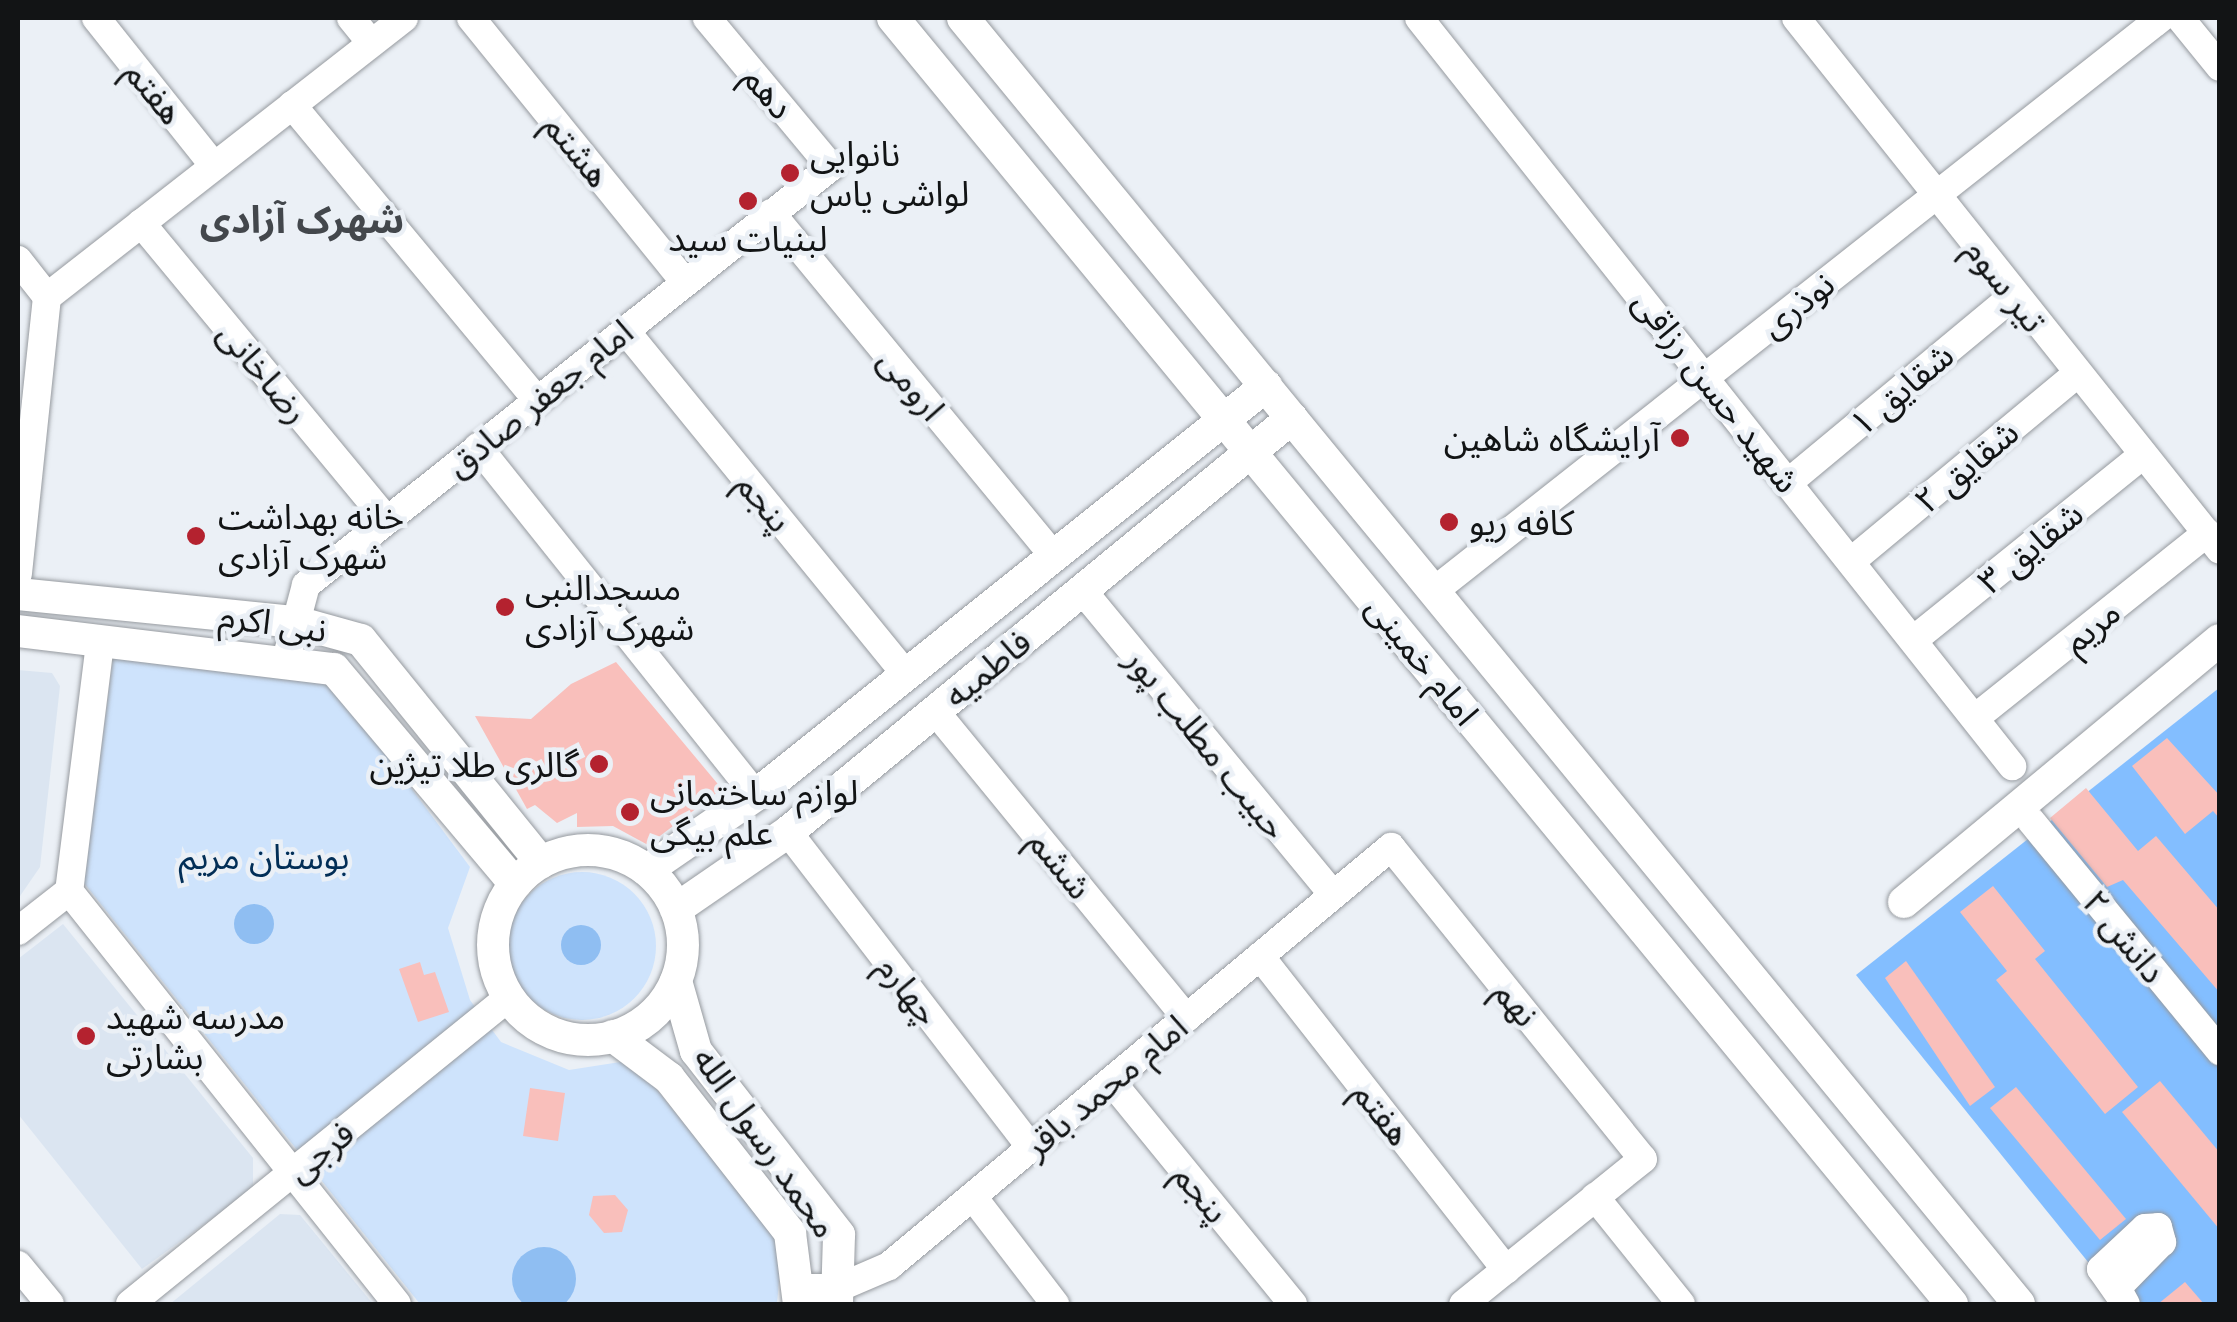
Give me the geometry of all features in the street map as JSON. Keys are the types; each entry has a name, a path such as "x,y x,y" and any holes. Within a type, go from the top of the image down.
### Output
{"street":[{"name":"هفتم","path":"96,18 214,166"},
{"path":"351,18 371,44"},
{"path":"47,297 404,18"},
{"name":"هشتم","path":"471,18 685,282"},
{"name":"دهم","path":"706,18 831,168"},
{"name":"امام خمینی","path":"892,18 1252,450 1952,1304"},
{"name":"امام خمینی","path":"963,18 2019,1304"},
{"name":"شهید حسن رزاقی","path":"1419,18 1916,638 2012,766"},
{"name":"تیر سوم","path":"1796,18 2013,296 2214,541"},
{"name":"نوذری","path":"1434,591 2161,18"},
{"path":"2180,18 2220,67"},
{"path":"292,105 537,400"},
{"name":"امام جعفر صادق","path":"287,656 306,585 831,168"},
{"name":"ارومی","path":"771,213 1053,555"},
{"name":"رضاخانی","path":"141,223 387,520"},
{"path":"18,260 47,297 18,571"},
{"name":"شقایق ۱","path":"1789,482 2013,296"},
{"name":"پنجم","path":"624,330 906,675"},
{"name":"شقایق ۲","path":"1854,560 2078,373"},
{"name":"فاطمیه","path":"647,870 756,795 1266,386"},
{"name":"فاطمیه","path":"676,909 788,832 1292,418"},
{"path":"478,447 756,795"},
{"name":"شقایق ۳","path":"1916,638 2143,455"},
{"name":"مریم","path":"1976,718 2214,541"},
{"name":"حبیب مطلب پور","path":"1082,590 1333,895"},
{"name":"نبی اکرم","path":"18,594 334,628 377,654 541,862"},
{"name":"نبی اکرم","path":"18,631 100,643 287,656 353,682 515,884"},
{"path":"1904,902 2220,640"},
{"path":"18,931 69,891 100,643"},
{"name":"ششم","path":"935,711 1186,1018"},
{"name":"دانش ۲","path":"2031,821 2220,1051"},
{"name":"چهارم","path":"788,832 1032,1147"},
{"name":"امام محمد باقر","path":"800,1296 838,1296 889,1266 1391,847"},
{"name":"نهم","path":"1391,847 1643,1159 1595,1197"},
{"path":"676,909 647,870 595,850 541,862 515,884 494,940 510,998 555,1034 613,1036 651,1016 676,981"},
{"path":"69,891 397,1304"},
{"name":"محمد رسول الله","path":"676,909 676,981 696,1051 839,1235 838,1296"},
{"name":"هفتم","path":"1260,956 1506,1270"},
{"name":"فرجی","path":"130,1304 510,998"},
{"name":"محمد رسول الله","path":"613,1036 669,1078 790,1233 800,1296"},
{"name":"پنجم","path":"1111,1081 1293,1304"},
{"path":"1463,1304 1595,1197 1680,1304"},
{"path":"973,1198 1055,1304"},
{"path":"2123,1300 2116,1288 2162,1242"},
{"path":"18,1265 50,1304"}],"shaded area":[{"path":"18,670 52,673 60,686 40,867 18,899"},
{"path":"2219,688 2219,1304 2122,1304 1856,975"},
{"path":"254,904 268,910 274,924 268,938 254,944 240,938 234,924 240,910"},
{"name":"مدرسه شهید بشارتی","path":"63,924 253,1158 253,1189 142,1269 18,1114 18,959"},
{"path":"581,925 595,931 601,945 595,959 581,965 567,959 561,945 567,931"},
{"path":"280,1214 300,1215 373,1304 170,1304"},
{"path":"544,1247 566,1257 576,1279 566,1301 544,1311 522,1301 512,1279 522,1257"}],"green space":[{"name":"بوستان مریم","path":"113,658 332,682 470,867 448,928 470,1000 501,1042 569,1070 633,1060 782,1246 777,1304 420,1304 84,883"},
{"path":"582,872 610,878 634,894 650,918 656,946 650,974 634,998 610,1014 582,1020 554,1014 530,998 514,974 508,946 514,918 530,894 554,878"}],"building":[{"path":"616,662 722,789 648,845 613,826 577,827 577,813 557,823 535,805 527,809 475,716 531,719 571,684"},
{"path":"2167,738 2220,796 2220,819 2213,811 2185,834 2132,766"},
{"path":"2086,788 2138,851 2156,836 2220,911 2220,993 2123,880 2107,887 2050,818"},
{"path":"1993,886 2045,951 2035,959 2138,1087 2105,1114 1996,980 2007,971 1960,912"},
{"path":"1906,961 1995,1087 1970,1106 1885,978"},
{"path":"420,962 424,975 435,972 449,1012 418,1022 399,969"},
{"path":"2160,1081 2220,1153 2220,1230 2122,1112"},
{"path":"2016,1087 2126,1219 2100,1240 1990,1108"},
{"path":"530,1088 565,1093 558,1141 523,1136"},
{"path":"615,1195 628,1210 622,1232 604,1233 589,1215 593,1196"},
{"path":"2185,1282 2204,1304 2158,1304"}],"place":[{"name":"نانوایی لواشی یاس","path":"790,173"},
{"name":"لبنیات سید","path":"748,201"},
{"name":"آرایشگاه شاهین","path":"1680,438"},
{"name":"کافه ریو","path":"1449,522"},
{"name":"خانه بهداشت شهرک آزادی","path":"196,536"},
{"name":"مسجدالنبی شهرک آزادی","path":"505,607"},
{"name":"گالری طلا تیژین","path":"599,764"},
{"name":"لوازم ساختمانی علم بیگی","path":"630,812"},
{"name":"مدرسه شهید بشارتی","path":"86,1036"}],"district":[{"name":"شهرک آزادی","path":"302,220"}]}
